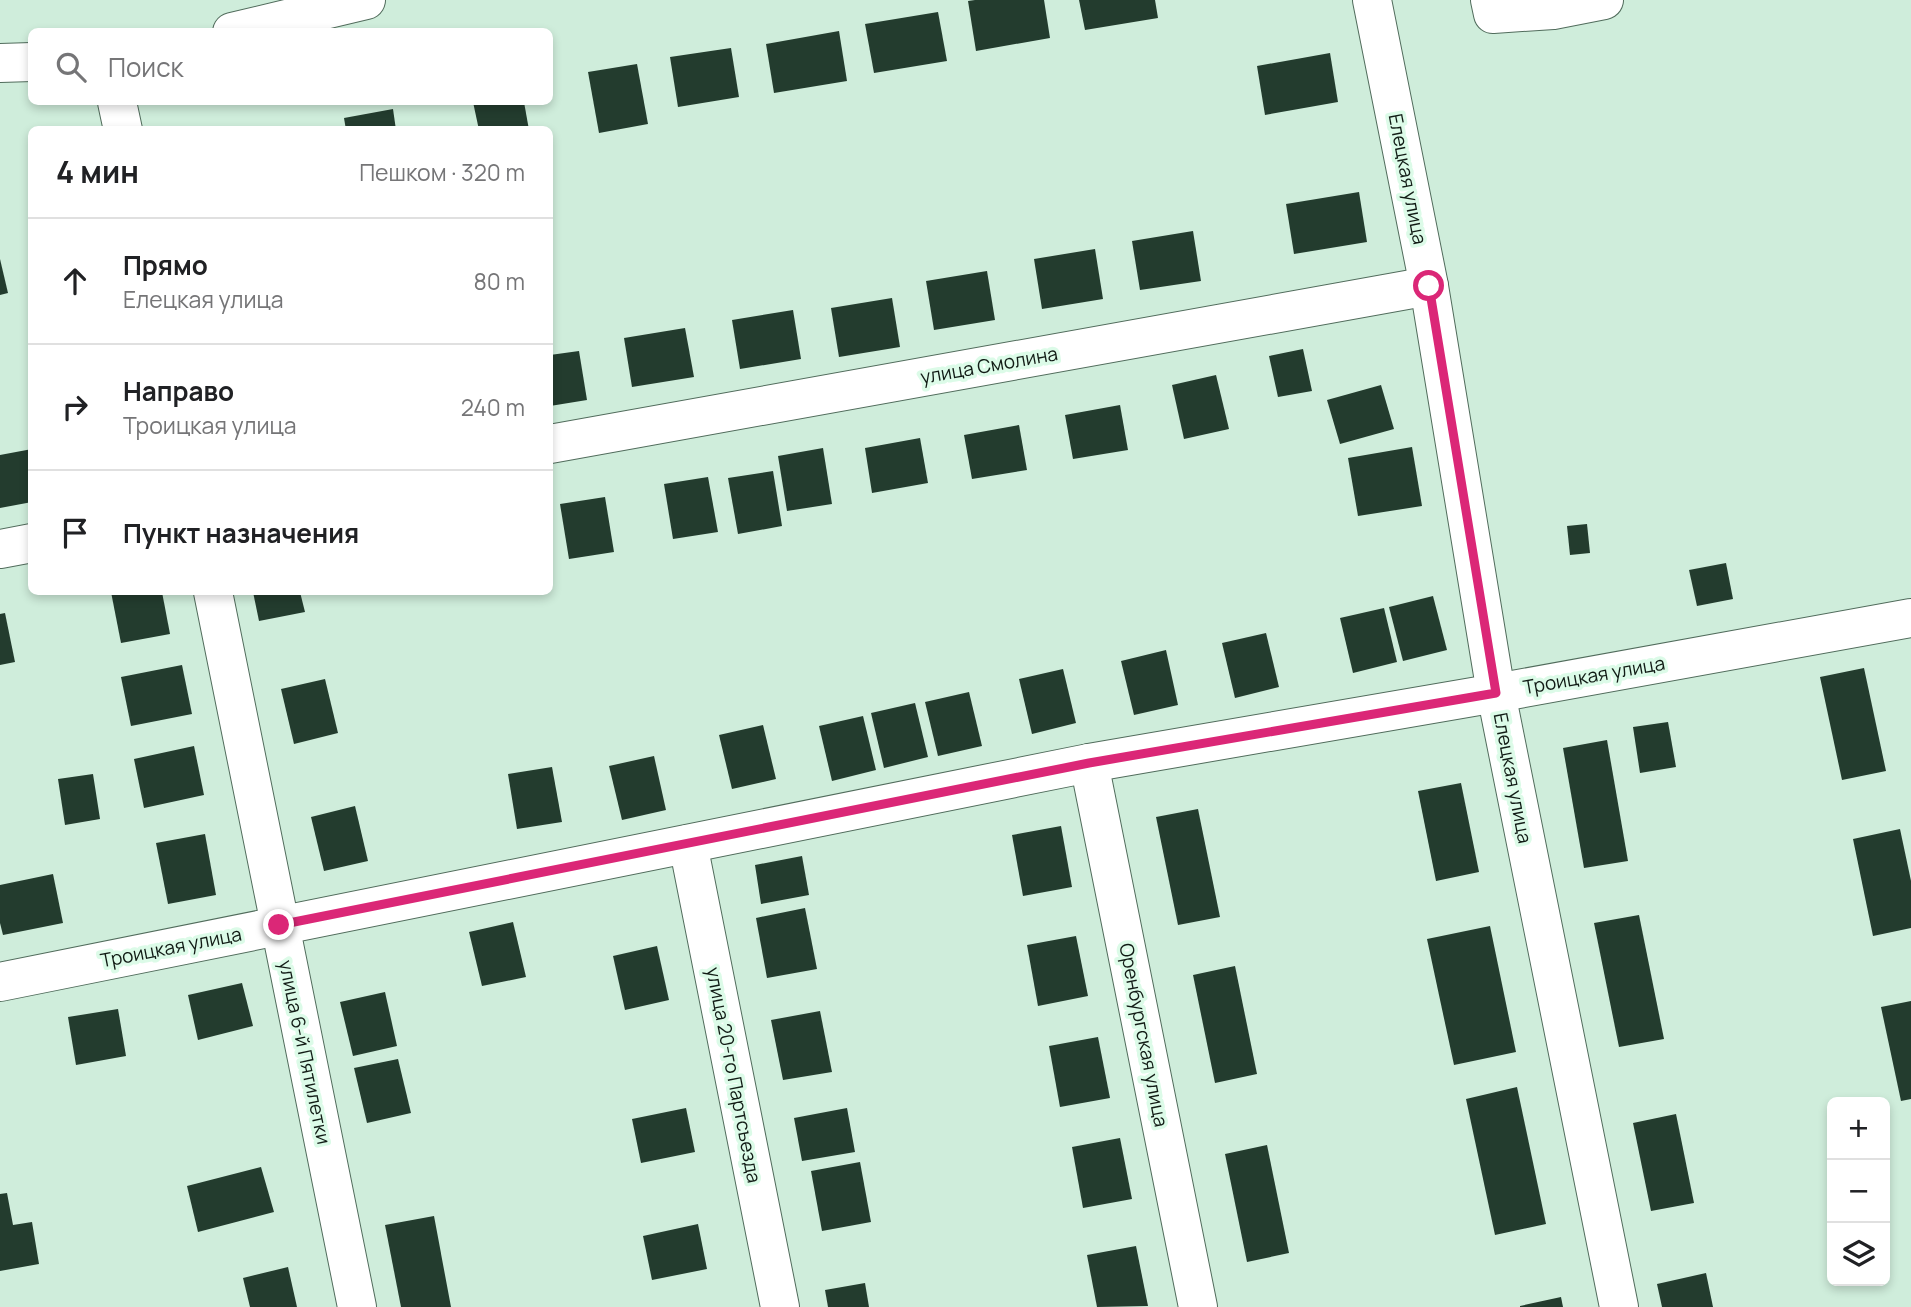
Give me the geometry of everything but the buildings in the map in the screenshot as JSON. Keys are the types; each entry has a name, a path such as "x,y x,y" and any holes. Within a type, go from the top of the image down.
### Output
{"street":[{"path":"249,28 366,0"},
{"name":"Елецкая улица","path":"1372,0 1429,286 1496,693 1619,1307"},
{"path":"1490,0 1493,14 1553,10 1604,0"},
{"path":"0,63 28,62"},
{"path":"118,105 122,126"},
{"name":"улица Смолина","path":"553,443 1429,286"},
{"path":"0,549 28,543"},
{"name":"улица 6-й Пятилетки","path":"214,595 356,1307"},
{"name":"Троицкая улица","path":"0,982 1089,763 1911,618"},
{"name":"Оренбургская улица","path":"1089,763 1198,1307"},
{"name":"улица 20-го Партсъезда","path":"688,844 780,1307"}],"route":[{"path":"279,925 1089,763 1496,693 1429,286"}]}
